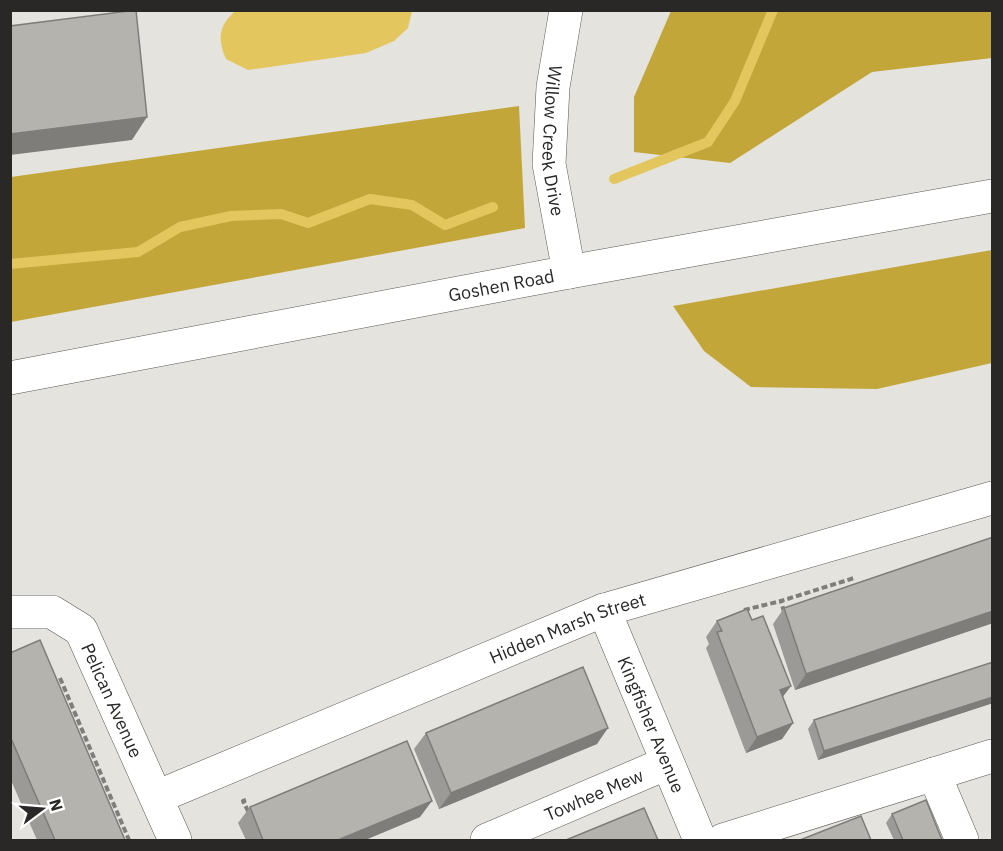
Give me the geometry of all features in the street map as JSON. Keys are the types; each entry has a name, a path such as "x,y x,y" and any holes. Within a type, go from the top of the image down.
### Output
{"street":[{"name":"Willow Creek Drive","path":"566,10 553,87 549,164 569,272"},
{"name":"Goshen Road","path":"10,378 569,272 993,196"},
{"name":"Hidden Marsh Street","path":"157,797 604,610 993,498"},
{"name":"Kingfisher Avenue","path":"604,610 700,840"},
{"name":"Pelican Avenue","path":"10,612 52,612 81,630 175,840"},
{"path":"723,840 993,756"},
{"name":"Towhee Mew","path":"487,840 667,763"},
{"path":"934,774 962,840"}],"path":[{"path":"787,619 781,601 859,577"},
{"path":"58,674 129,840"}],"shaded area":[{"path":"235,11 412,11 408,28 394,41 366,53 248,70 226,59 221,45 223,27"},
{"path":"671,11 992,11 992,58 872,72 730,163 634,152 634,97"},
{"path":"519,106 525,228 11,322 11,177"},
{"path":"992,250 992,363 877,389 751,387 704,351 673,306"}],"building":[{"path":"136,10 147,117 10,134 10,26"},
{"path":"993,537 993,611 806,674 784,608"},
{"path":"747,609 752,620 763,616 791,686 780,690 793,723 757,737 717,632 722,631 717,621"},
{"path":"40,640 125,840 55,840 10,736 10,653"},
{"path":"993,662 993,697 824,751 814,720"},
{"path":"583,667 608,728 451,793 426,733"},
{"path":"407,741 432,801 338,840 263,840 250,807"},
{"path":"926,800 942,840 903,840 892,814"},
{"path":"644,808 658,840 566,840"},
{"path":"861,816 871,840 800,840"}],"waterway":[{"path":"614,179 708,142 735,101 773,10"},
{"path":"10,264 138,252 180,227 231,216 281,214 308,223 370,199 412,205 445,225 493,207"}]}
